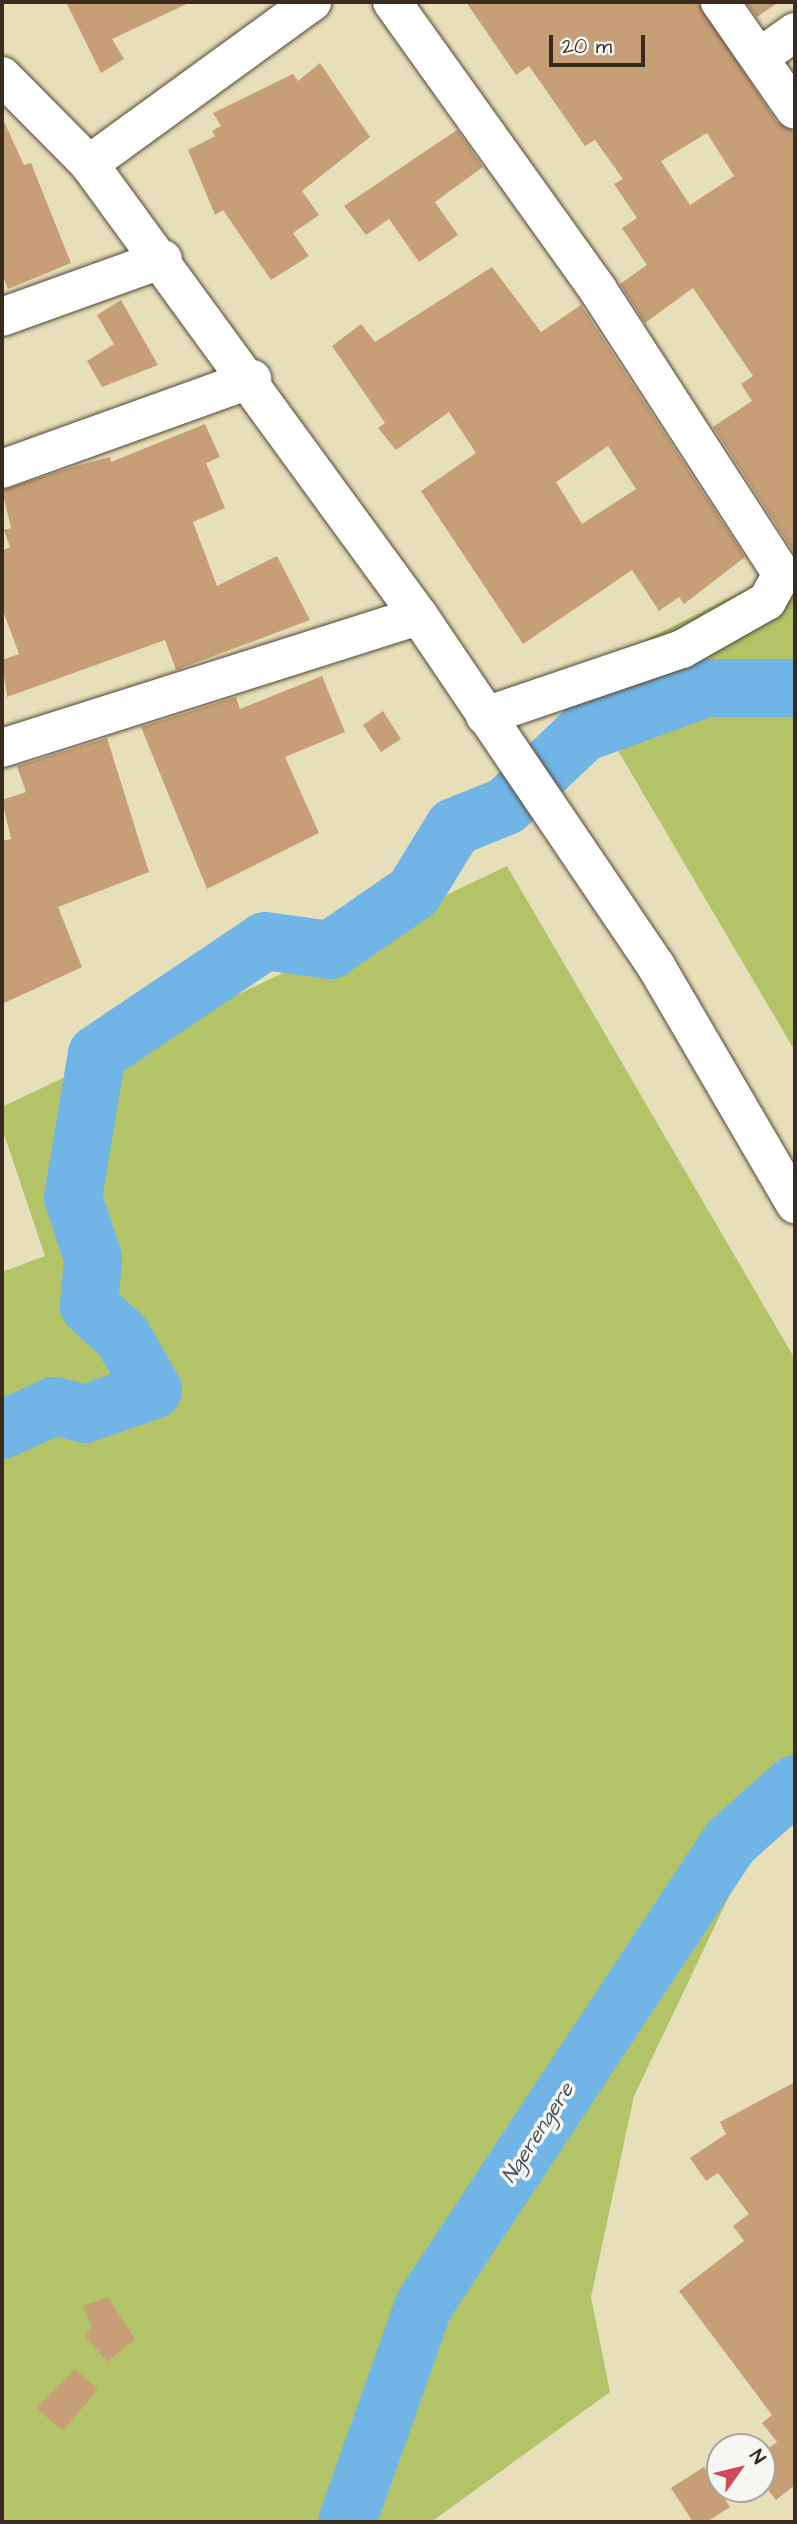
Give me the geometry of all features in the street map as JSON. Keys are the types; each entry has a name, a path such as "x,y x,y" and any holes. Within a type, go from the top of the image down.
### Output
{"street":[{"path":"89,164 312,2"},
{"path":"392,2 598,290 782,574 767,601 682,649 485,716"},
{"path":"720,2 795,110"},
{"path":"760,57 795,32"},
{"path":"2,76 89,164 253,379 419,616 458,678 581,851 795,1204"},
{"path":"2,317 163,259"},
{"path":"2,469 253,379"},
{"path":"2,748 419,616"}],"green space":[{"path":"795,565 795,1051 574,676"},
{"path":"507,866 795,1359 795,1780 771,1808 634,2096 591,2297 610,2392 431,2522 2,2522 2,1272 45,1256 2,1128 2,1107"}],"building":[{"path":"66,2 191,2 112,39 124,59 101,73"},
{"path":"466,2 698,2 777,122 795,132 795,554 713,427 752,401 741,384 753,376 693,288 645,323 620,284 647,265 622,228 637,218 614,184 623,179 595,140 585,146 529,66 516,75","holes":["707,133 734,176 690,205 661,161"]},
{"path":"746,2 779,2 757,17"},
{"path":"320,63 370,137 302,191 319,215 293,233 309,256 271,280 223,210 215,215 188,150 215,136 212,131 221,126 213,113 293,74 298,81"},
{"path":"2,117 24,165 31,163 71,263 8,289 2,274"},
{"path":"457,130 483,167 435,202 458,235 419,262 389,219 366,235 344,206"},
{"path":"492,267 541,332 581,305 745,557 684,604 679,597 659,611 632,570 523,644 421,491 476,453 449,412 396,450 378,428 385,423 332,346 361,324 375,342","holes":["608,446 636,489 582,524 556,482"]},
{"path":"121,300 158,365 102,387 87,361 114,344 97,315"},
{"path":"205,424 220,457 206,463 225,508 193,522 217,586 277,556 310,620 176,670 165,640 7,697 2,660 19,654 2,608 2,551 10,547 4,530 11,528 2,490 110,457 111,462"},
{"path":"322,676 345,732 285,757 319,833 207,889 141,727 236,697 240,709"},
{"path":"383,711 401,739 381,752 363,725"},
{"path":"107,738 149,872 58,907 82,967 2,1004 2,841 11,839 2,800 26,792 17,766"},
{"path":"795,2082 795,2485 776,2500 776,2433 770,2433 762,2423 772,2415 679,2291 744,2241 733,2226 749,2214 718,2173 706,2181 690,2158 726,2134 720,2122"},
{"path":"108,2297 135,2339 107,2362 84,2335 92,2328 83,2306"},
{"path":"75,2369 98,2389 63,2431 36,2408"},
{"path":"704,2467 706,2503 727,2503 730,2507 707,2522 693,2522 671,2488"}],"waterway":[{"path":"2,1430 54,1406 85,1414 153,1390 122,1336 89,1306 93,1258 73,1197 97,1054 265,941 330,950 414,892 454,827 506,806 583,733 706,688 795,688"},
{"name":"Ngerengere","path":"347,2522 424,2305 730,1842 795,1784"}]}
